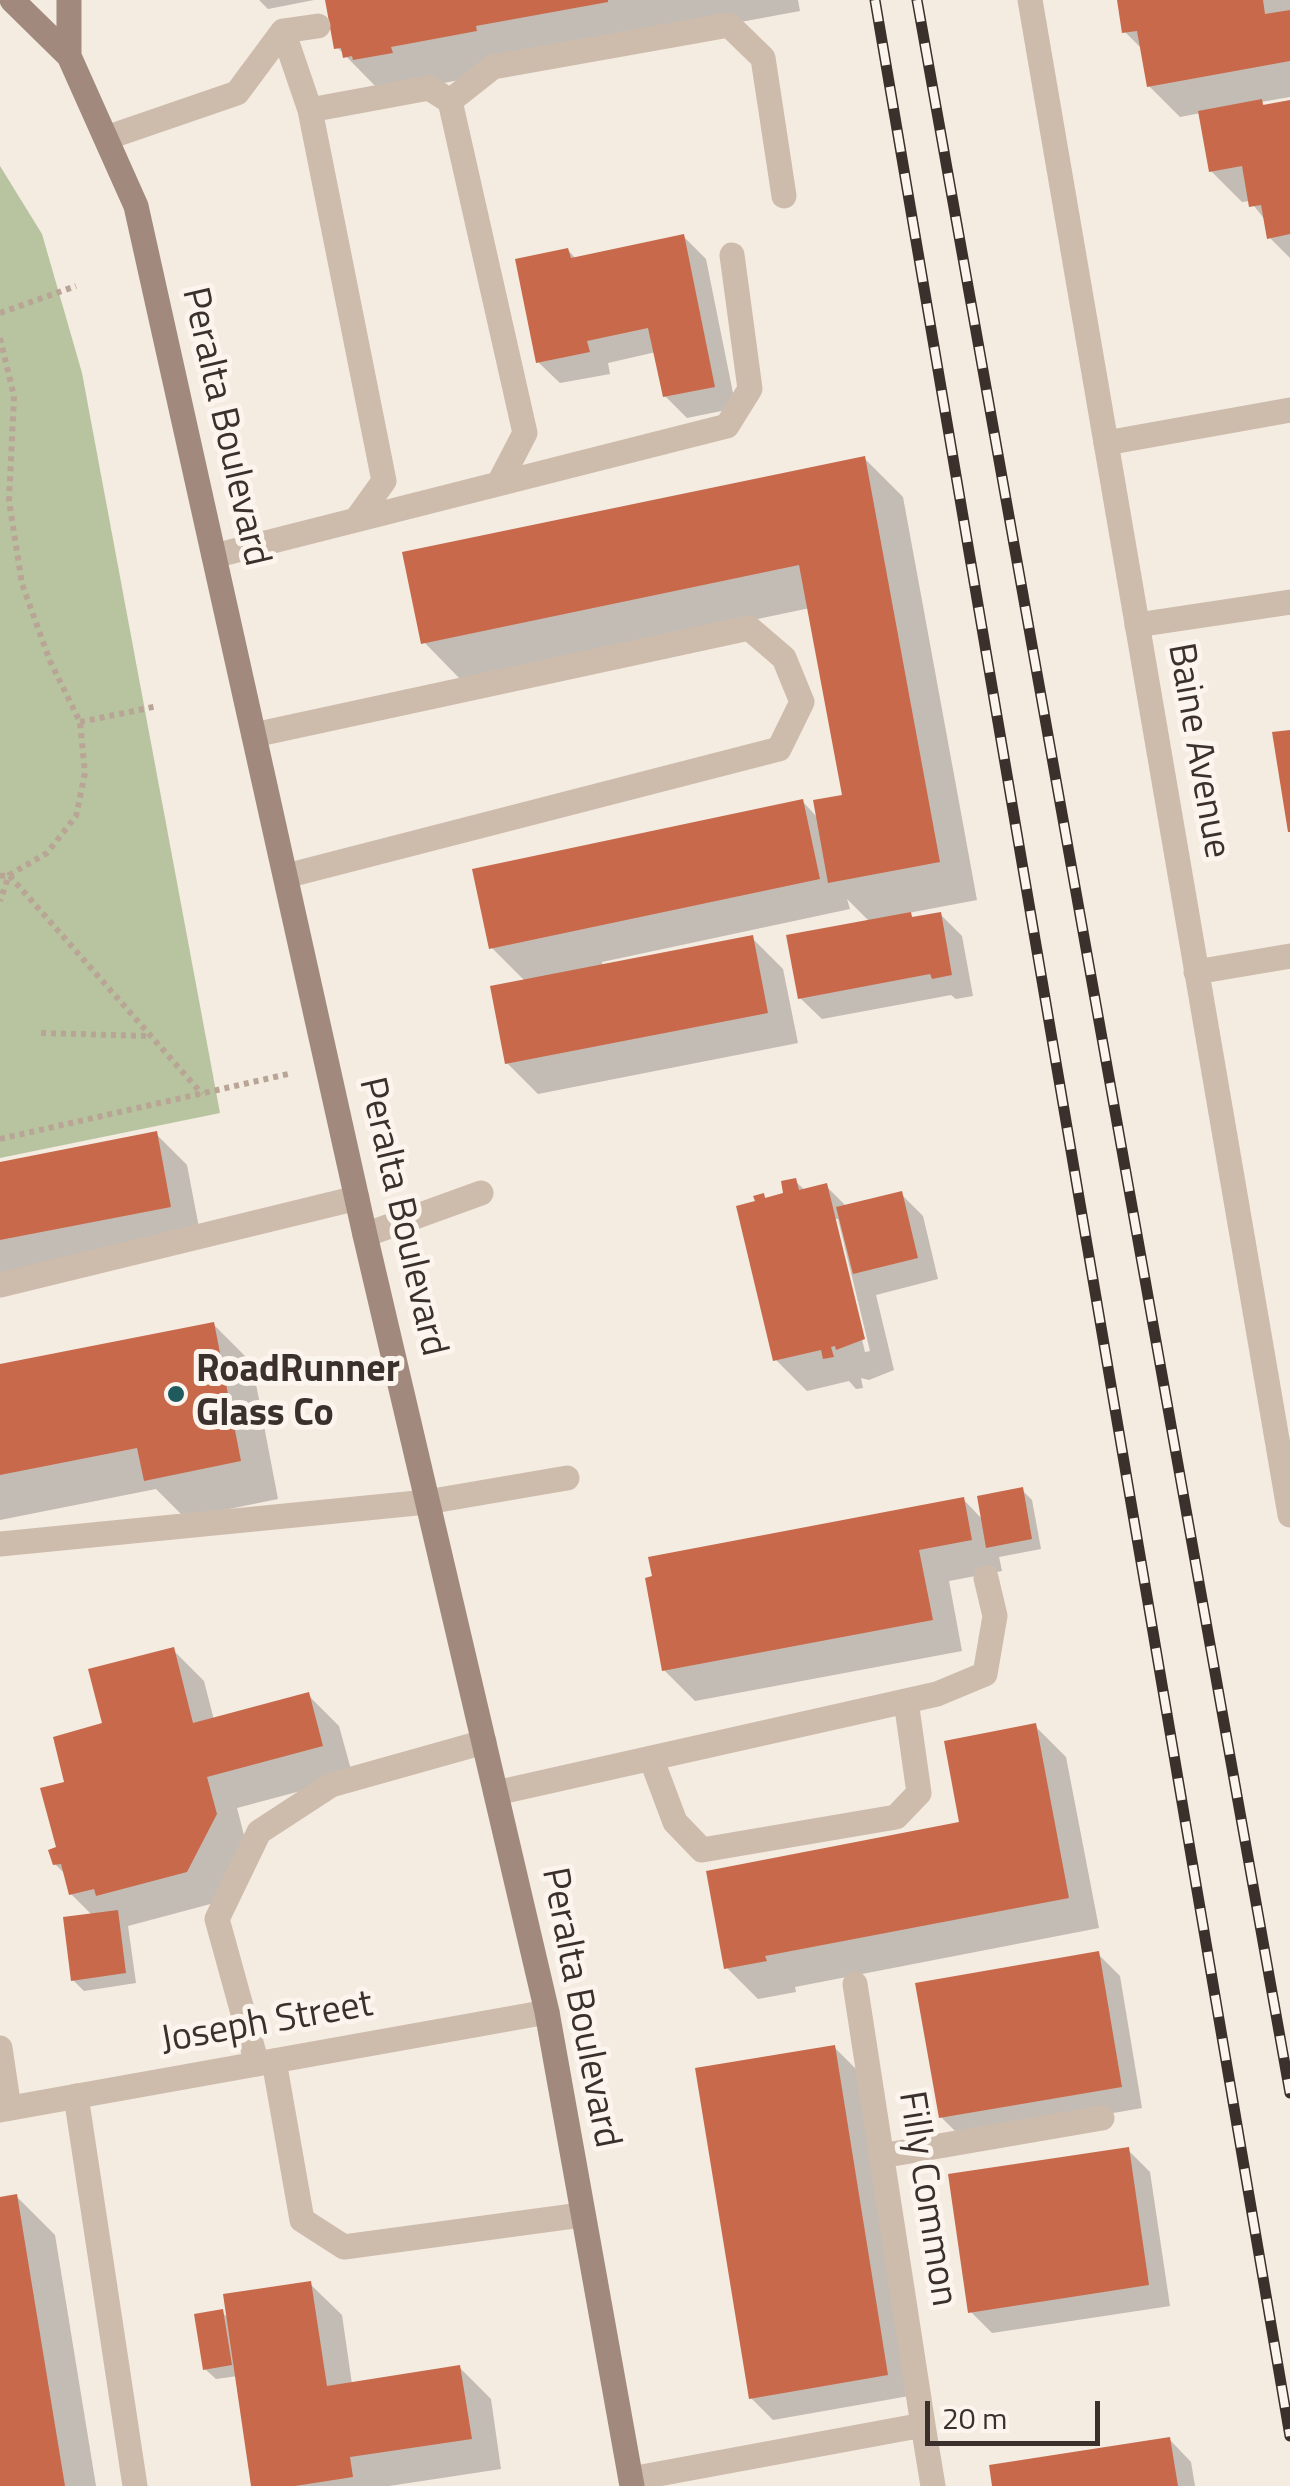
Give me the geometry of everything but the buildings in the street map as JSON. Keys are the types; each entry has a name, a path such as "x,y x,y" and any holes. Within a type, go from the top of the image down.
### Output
{"main road":[{"name":"Peralta Boulevard","path":"12,0 69,56 136,206 365,1234 547,2012 631,2483"},
{"path":"69,56 70,0"}],"street":[{"name":"Baine Avenue","path":"1030,0 1290,1516"},
{"path":"450,101 493,67 729,24 763,58 784,196"},
{"path":"106,138 237,93 283,31 318,26"},
{"path":"283,31 310,110 384,481 356,520"},
{"path":"310,110 429,88 450,101 525,433 499,484"},
{"path":"214,556 727,426 750,389 732,254"},
{"path":"1106,442 1290,410"},
{"path":"1137,626 1290,602"},
{"path":"254,735 749,628 784,658 802,702 778,749 286,876"},
{"path":"1196,972 1290,956"},
{"path":"365,1234 481,1193"},
{"path":"0,1285 358,1198"},
{"path":"0,1544 428,1502 567,1478"},
{"path":"496,1793 906,1702 985,1674 995,1616 986,1578"},
{"path":"650,1758 675,1822 702,1850 896,1817 919,1793 906,1702"},
{"path":"484,1742 331,1785 259,1832 217,1919 265,2062 302,2220 344,2247 581,2215"},
{"name":"Filly Common","path":"855,1984 933,2486"},
{"name":"Joseph Street","path":"4,2109 547,2012"},
{"path":"0,2048 4,2109"},
{"path":"76,2096 135,2486"},
{"path":"881,2156 1102,2118"},
{"path":"631,2483 923,2425"}],"path":[{"path":"0,313 76,286"},
{"path":"0,338 14,396 9,501 22,584 50,661 80,722 85,772 76,816 47,852 5,876 0,901"},
{"path":"80,722 158,706"},
{"path":"5,876 202,1095"},
{"path":"41,1033 150,1036"},
{"path":"0,1139 328,1064"}],"green space":[{"path":"0,166 42,234 82,373 220,1113 0,1158"}],"railway":[{"path":"875,0 1290,2436"},
{"path":"917,0 1290,2093"}],"place":[{"name":"RoadRunner Glass Co","path":"176,1394"}]}
